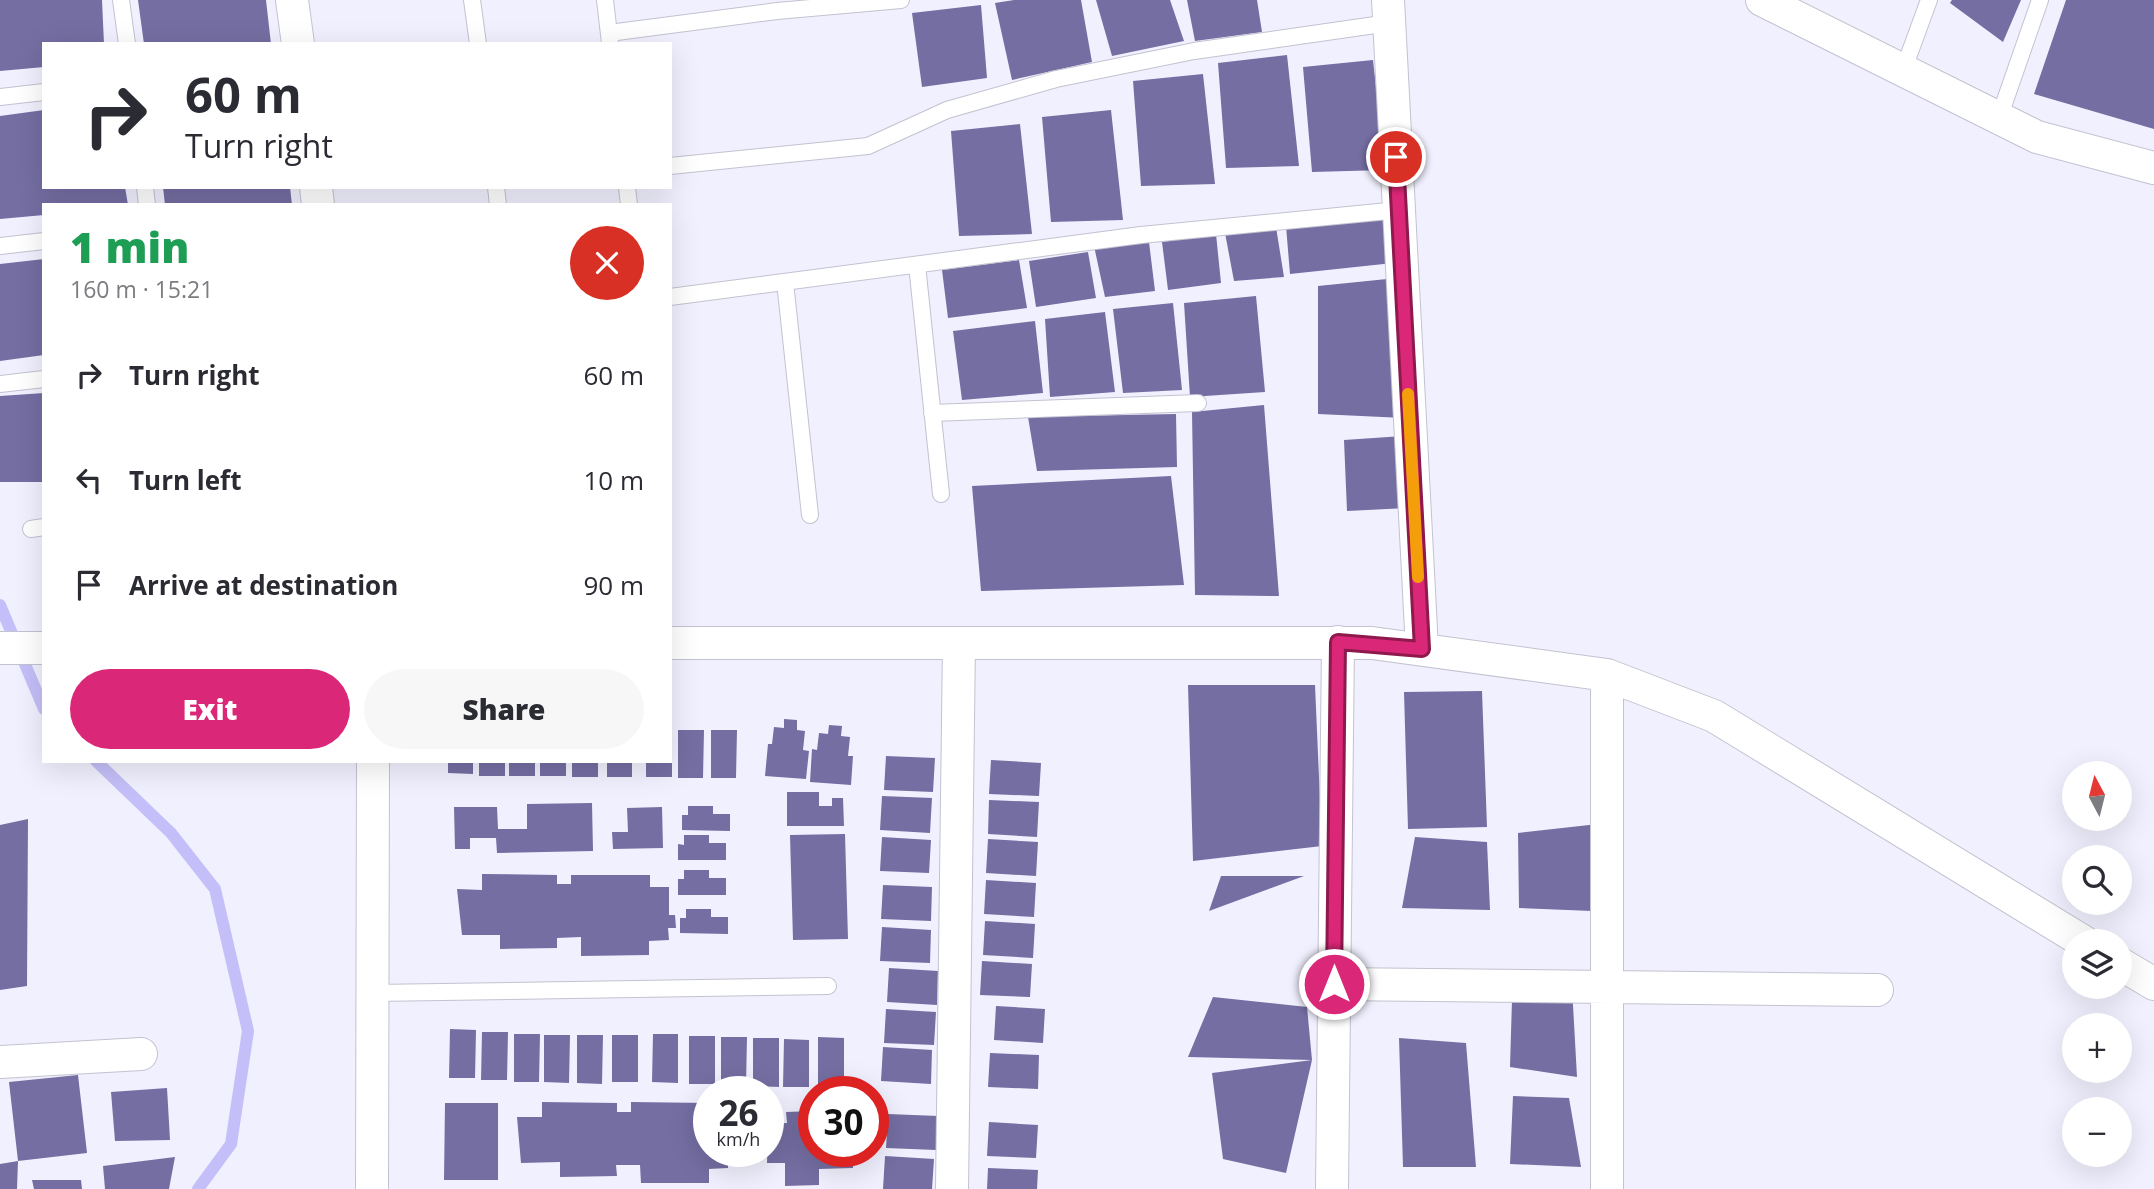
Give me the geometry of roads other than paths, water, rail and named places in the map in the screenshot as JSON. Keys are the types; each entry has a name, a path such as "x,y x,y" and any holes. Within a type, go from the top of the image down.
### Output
{"street":[{"path":"292,0 298,42"},
{"path":"1762,0 2037,137 2154,168"},
{"path":"1389,11 1422,649"},
{"path":"1332,1189 1338,642"},
{"path":"672,643 1338,642 1422,649 1607,675 1714,716 2063,929"},
{"path":"952,1189 959,643"},
{"path":"0,648 42,648"},
{"path":"1607,675 1607,1189"},
{"path":"372,1189 373,763"},
{"path":"2132,971 2154,984"},
{"path":"1334,984 1877,990"},
{"path":"0,1062 141,1054"}],"lane":[{"path":"121,0 127,42"},
{"path":"472,0 478,42"},
{"path":"605,0 610,39 777,12 901,0"},
{"path":"1903,71 1929,0"},
{"path":"1999,118 2040,0"},
{"path":"672,166 868,146 947,110 1056,79 1389,11"},
{"path":"0,97 42,92"},
{"path":"672,297 1141,234 1399,211"},
{"path":"0,246 42,241"},
{"path":"917,265 941,494"},
{"path":"785,282 810,515"},
{"path":"0,384 42,379"},
{"path":"932,413 1198,403"},
{"path":"373,993 828,986"}],"waterway":[{"path":"0,605 42,704"},
{"path":"98,763 171,833 215,889 248,1031 231,1144 198,1189"}]}
